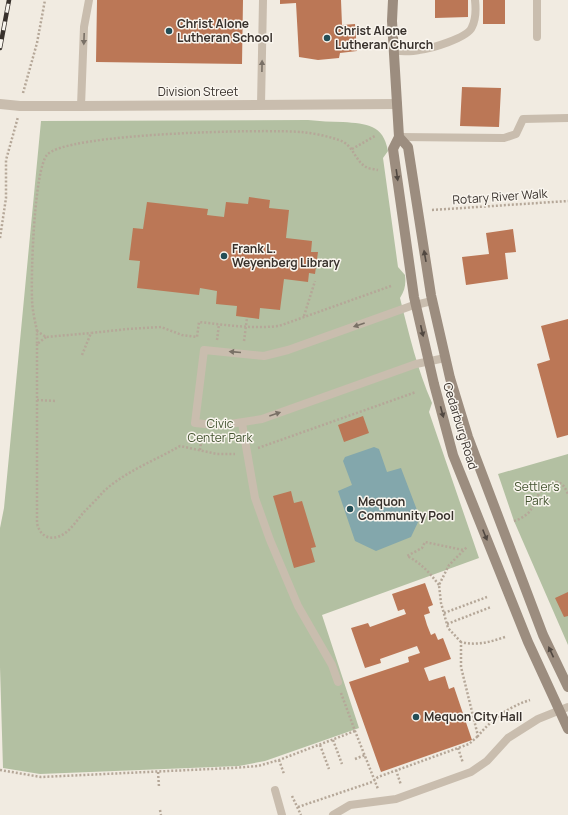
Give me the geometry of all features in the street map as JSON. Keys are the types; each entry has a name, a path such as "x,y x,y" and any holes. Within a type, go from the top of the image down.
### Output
{"main road":[{"name":"Cedarburg Road","path":"393,0 392,21 399,137 393,149 416,305 429,361 453,454 528,642 564,709 568,729"},
{"name":"Cedarburg Road","path":"399,137 408,147 432,301 445,358 468,437 543,635 568,687"}],"street":[{"name":"Division Street","path":"0,104 20,106 397,104"}],"lane":[{"path":"81,106 84,27 89,0"},
{"path":"262,105 263,0"},
{"path":"394,51 419,50 450,41 465,34 472,29 476,14 475,0"},
{"path":"536,0 537,38"},
{"path":"399,137 504,138 516,134 523,119 568,118"},
{"path":"432,301 416,305 288,350 264,356 204,350 195,423 215,425 242,423 262,419 416,364 445,358"},
{"path":"242,423 255,498 298,606 332,665 338,682"},
{"path":"333,815 350,805 396,799 471,772 487,761 508,738 538,719 564,709"},
{"path":"275,790 282,815"}],"path":[{"path":"23,93 37,43 46,0"},
{"path":"0,238 6,198 6,160 17,120"},
{"path":"242,454 218,454 180,446 114,482 67,531 57,537 50,538 38,529 37,331 32,293 35,219 42,167 46,156 50,151 57,148 147,135 300,132 340,140 350,146 359,161 367,167 378,170"},
{"path":"352,149 375,136"},
{"name":"Rotary River Walk","path":"432,210 568,201"},
{"path":"304,317 315,281"},
{"path":"37,344 46,337 128,329 161,328 182,335 197,337 199,322 263,328 279,326 391,286"},
{"path":"244,341 247,318"},
{"path":"37,331 46,337"},
{"path":"82,355 91,333"},
{"path":"258,448 416,392"},
{"path":"37,400 57,401"},
{"path":"514,521 530,512 540,492 551,482 562,484 568,494"},
{"path":"463,550 425,542 422,548 407,556 427,569 439,585 448,628 461,642 470,644 484,644 505,637"},
{"path":"439,585 449,565 467,547"},
{"path":"444,613 487,597"},
{"path":"447,624 491,607"},
{"path":"461,642 461,667 478,736"},
{"path":"338,682 382,801"},
{"path":"298,807 372,782 378,777 469,744 494,719 506,710 519,703 530,700"},
{"path":"0,770 41,777 251,766 279,760 355,731"},
{"path":"333,740 342,764"},
{"path":"320,745 329,769"},
{"path":"355,759 365,755"},
{"path":"279,760 284,774"},
{"path":"158,772 159,787"},
{"path":"292,796 301,815"},
{"path":"160,810 161,815"}],"green space":[{"name":"Civic Center Park","path":"308,120 366,125 378,130 386,142 388,151 383,158 398,267 405,275 405,287 400,298 410,338 432,403 429,412 479,558 322,615 359,728 265,761 239,766 40,774 3,768 0,667 0,528 4,508 41,121"},
{"name":"Settler's Park","path":"568,454 568,645 514,521 498,474"}],"water":[{"path":"374,447 379,449 387,472 401,468 420,518 411,537 376,551 355,541 338,491 352,485 343,461 345,457"}],"building":[{"name":"Christ Alone Lutheran School","path":"97,0 243,0 242,64 96,62"},
{"name":"Christ Alone Lutheran Church","path":"280,0 341,0 342,25 355,24 357,51 340,53 339,58 318,60 299,57 296,3 280,4"},
{"path":"435,0 468,0 468,17 435,18"},
{"path":"483,0 505,0 505,24 483,24"},
{"path":"462,87 501,88 499,127 460,126"},
{"name":"Frank L. Weyenberg Library","path":"249,197 270,200 269,208 289,210 286,238 312,241 311,252 318,252 315,274 309,273 308,282 284,279 280,310 260,308 259,319 236,316 237,306 216,304 217,291 200,288 199,295 137,288 140,261 129,260 133,228 143,229 147,202 208,209 207,215 224,217 226,202 248,204"},
{"path":"513,229 516,252 505,253 508,279 466,285 462,257 489,254 486,233"},
{"path":"568,319 568,435 557,438 537,364 550,360 541,326"},
{"path":"363,416 369,433 344,442 338,425"},
{"path":"291,491 294,503 302,501 316,547 311,548 315,562 294,568 273,496"},
{"path":"425,583 433,605 428,607 430,613 424,615 427,625 431,635 435,633 438,640 443,638 451,659 424,668 429,681 445,676 449,689 454,687 472,740 381,772 349,682 409,662 408,657 420,653 417,646 380,659 381,663 365,668 351,628 368,623 370,627 406,614 404,609 398,611 392,594"},
{"path":"568,592 568,616 564,617 555,598"}],"railway":[{"path":"0,48 9,0"}],"place":[{"name":"Christ Alone Lutheran School","path":"169,31"},
{"name":"Christ Alone Lutheran Church","path":"327,38"},
{"name":"Frank L. Weyenberg Library","path":"224,256"},
{"name":"Mequon Community Pool","path":"350,509"},
{"name":"Mequon City Hall","path":"416,717"}]}
